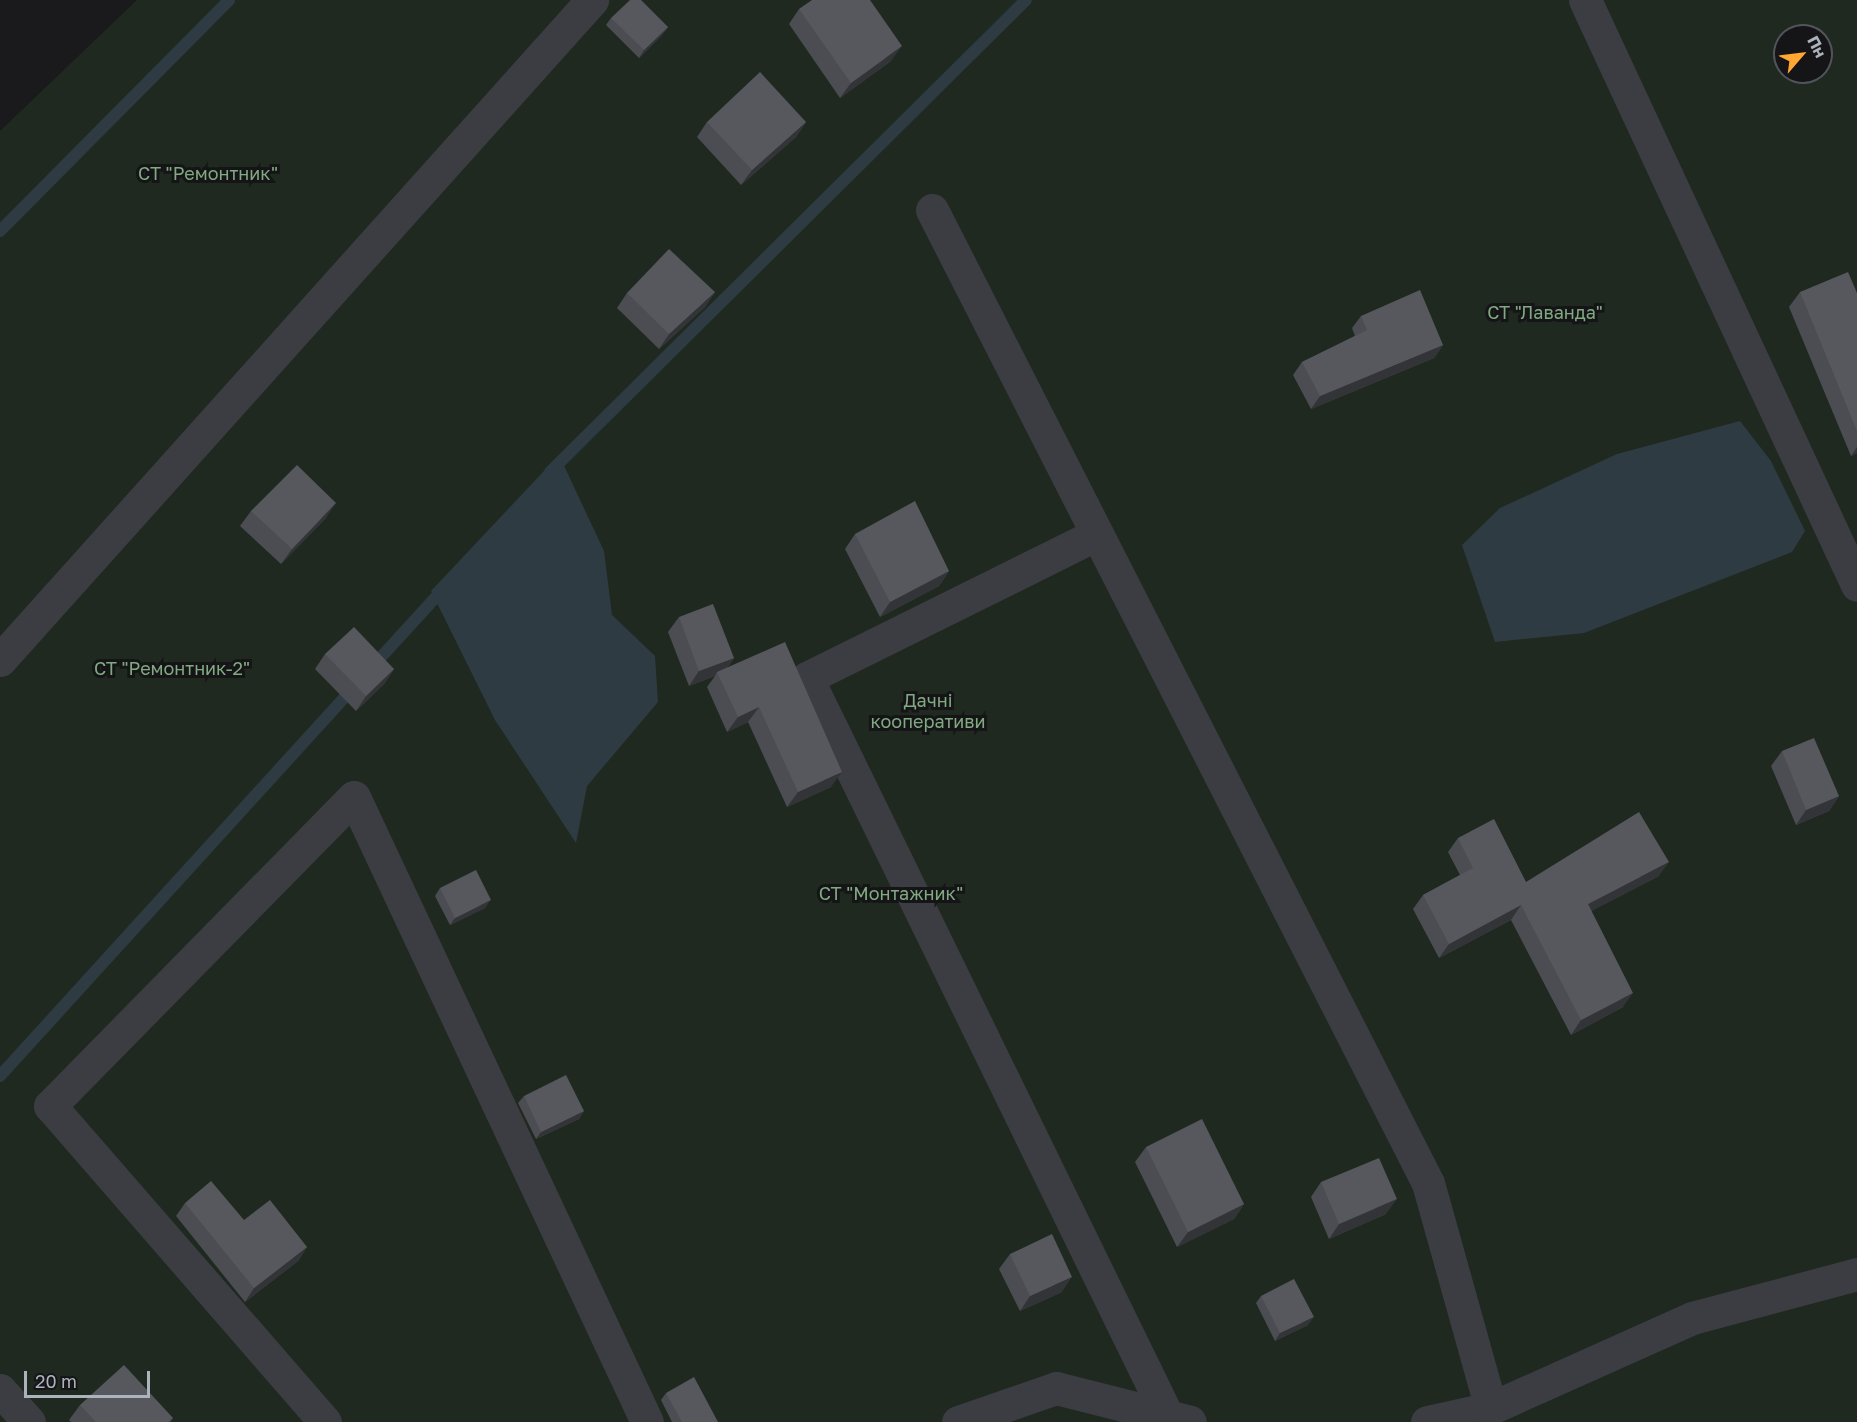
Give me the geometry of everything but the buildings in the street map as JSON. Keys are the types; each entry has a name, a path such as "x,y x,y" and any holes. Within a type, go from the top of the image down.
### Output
{"street":[{"path":"0,660 592,0"},
{"path":"1585,0 1857,585"},
{"path":"932,210 1428,1184 1491,1408"},
{"path":"1097,534 807,678 1178,1418"},
{"path":"325,1422 50,1106 354,797 647,1422"},
{"path":"1427,1422 1491,1408 1692,1318 1857,1274"},
{"path":"958,1422 1056,1388 1178,1418"},
{"path":"0,1390 29,1422"}],"green space":[{"name":"Дачні кооперативи","path":"137,0 1857,0 1857,1422 0,1422 0,131"}],"shaded area":[{"path":"1740,421 1771,461 1805,531 1792,552 1584,633 1495,642 1462,545 1500,508 1617,454"},
{"path":"559,455 604,551 612,615 655,656 658,702 587,786 576,843 495,720 431,591"}],"waterway":[{"path":"0,231 229,0"},
{"path":"550,472 1026,0"},
{"path":"372,667 445,587"},
{"path":"0,1076 354,687"}],"park label":[{"name":"СТ \"Ремонтник\"","path":"208,173"},
{"name":"СТ \"Лаванда\"","path":"1545,312"},
{"name":"СТ \"Ремонтник-2\"","path":"172,668"},
{"name":"СТ \"Монтажник\"","path":"891,893"}]}
